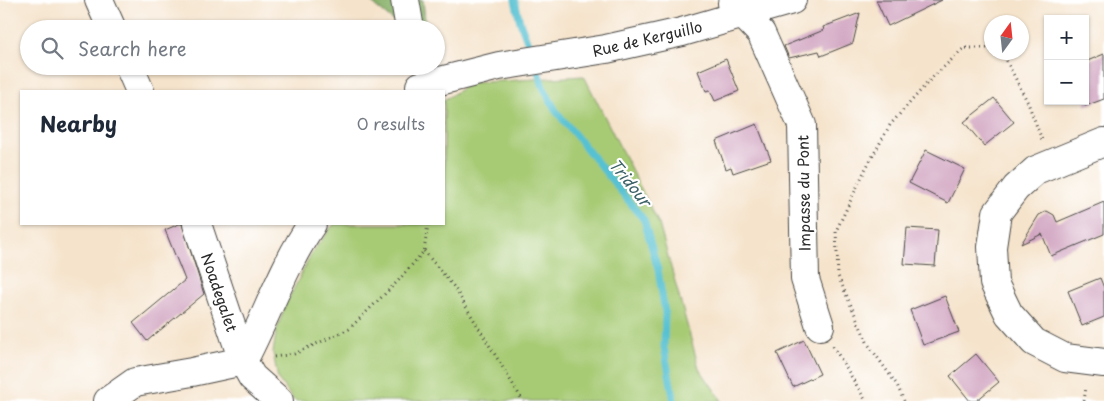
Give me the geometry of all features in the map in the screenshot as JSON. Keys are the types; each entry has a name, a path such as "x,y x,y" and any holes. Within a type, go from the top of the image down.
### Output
{"street":[{"path":"99,0 108,20"},
{"path":"405,0 408,20"},
{"name":"Rue de Kerguillo","path":"419,81 606,49 663,36 736,7 792,0"},
{"name":"Impasse du Pont","path":"736,7 761,33 802,125 805,279 820,326"},
{"path":"133,75 140,90"},
{"path":"1104,142 1036,170 1016,188 997,213 992,247 994,283 1009,314 1034,342 1065,358 1104,363"},
{"name":"Noadegalet","path":"197,225 243,361 252,377 279,401"},
{"path":"108,401 135,382 243,361 260,330 301,239 311,225"}],"path":[{"path":"904,401 897,385 868,344 838,276 836,231 866,168 890,125 930,80 964,48 984,48"},
{"path":"1006,60 1028,103 1051,164"},
{"path":"243,361 294,354 348,330 398,281 424,252 428,225"},
{"path":"424,252 454,287 523,401"},
{"path":"820,326 866,401"}],"green space":[{"path":"368,0 423,0 425,20 392,20"},
{"path":"584,76 659,224 699,368 722,401 295,401 278,379 273,353 276,333 285,306 313,251 333,225 445,225 445,99 470,83"}],"building":[{"path":"876,0 942,0 888,26"},
{"path":"860,13 853,43 821,56 819,51 789,58 784,46 824,30 823,27"},
{"path":"1104,54 1104,99 1089,105 1089,60"},
{"path":"726,59 739,91 715,101 710,90 706,91 698,71"},
{"path":"994,98 1014,122 984,146 964,122"},
{"path":"757,124 771,160 733,173 731,167 726,169 716,141"},
{"path":"926,150 965,169 948,203 909,183"},
{"path":"1104,202 1104,234 1051,256 1042,234 1021,244 1039,215 1047,211 1054,215 1057,222"},
{"path":"177,225 182,225 204,294 147,341 133,323 185,280 165,230"},
{"path":"907,228 938,230 935,266 904,264"},
{"path":"1100,278 1104,288 1104,317 1082,326 1068,291"},
{"path":"945,296 959,332 923,345 910,310"},
{"path":"804,340 820,374 793,387 777,353"},
{"path":"976,354 999,382 976,401 970,401 950,376"}],"waterway":[{"name":"Tridour","path":"515,0 520,22 532,54"},
{"name":"Tridour","path":"536,65 543,87 556,111 644,220 658,270 665,313 664,347 674,401"}]}
